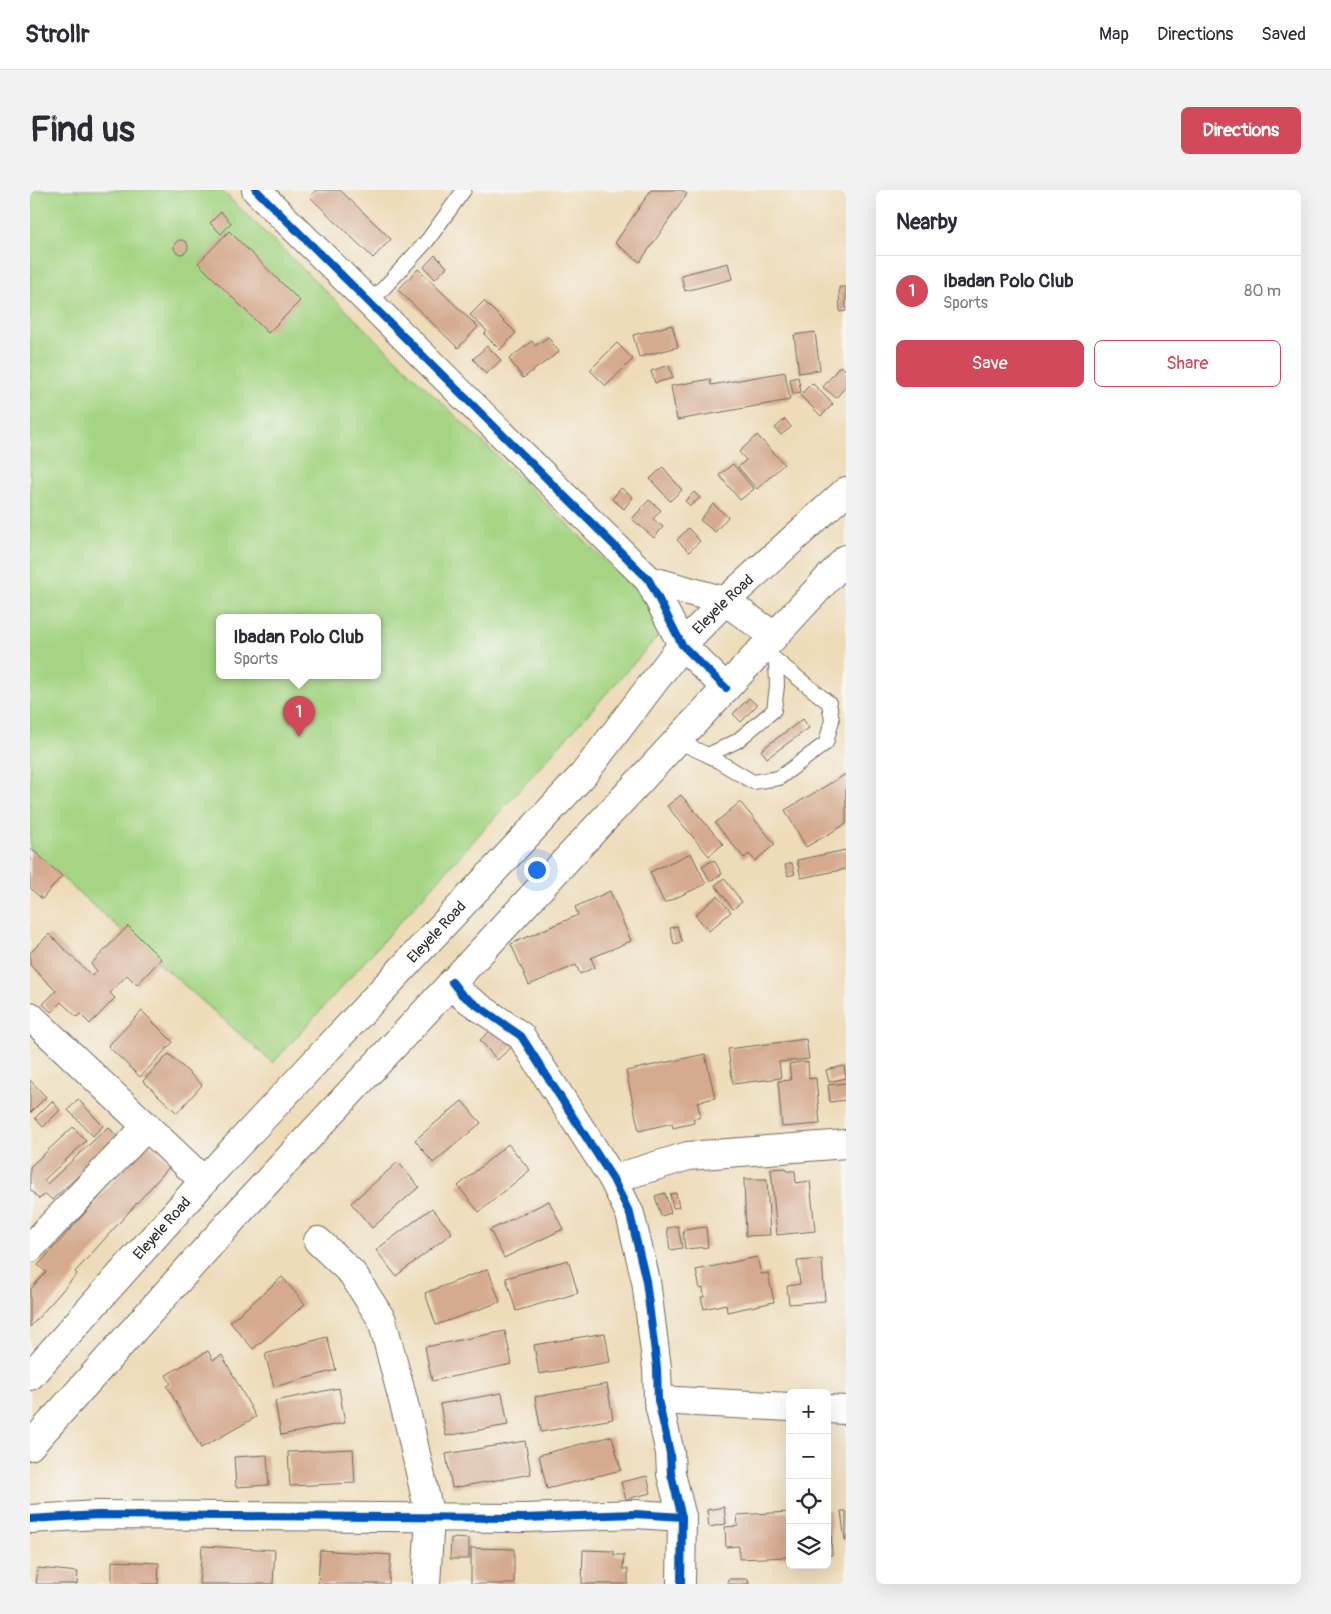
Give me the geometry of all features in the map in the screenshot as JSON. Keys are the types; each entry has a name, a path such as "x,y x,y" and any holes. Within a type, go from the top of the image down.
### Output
{"street":[{"path":"256,190 649,580 682,645 726,688"},
{"name":"Eleyele Road","path":"30,1376 204,1180 583,775 682,645 725,601 846,491"},
{"path":"30,1446 240,1211 452,982 726,688 771,648 846,559"},
{"path":"649,580 725,601 771,648"},
{"path":"452,982 462,995 521,1036 613,1178 630,1214 646,1281 657,1368 658,1400 670,1453 671,1474 682,1517 681,1584"},
{"path":"30,1016 204,1180"},
{"path":"30,1248 148,1126"},
{"path":"613,1178 688,1156 846,1144"},
{"path":"318,1241 352,1273 382,1320 409,1423 430,1517 426,1584"},
{"path":"658,1400 786,1407"},
{"path":"831,1409 846,1410"},
{"path":"30,1519 98,1515 524,1518 635,1514 682,1517"}],"lane":[{"path":"370,303 427,240 464,190"},
{"path":"708,755 737,741 774,710 777,686 771,648"},
{"path":"677,741 708,755 754,782 779,778 826,743 832,720 829,704 771,648"}],"green space":[{"path":"30,190 221,190 670,623 273,1063 30,850"}],"building":[{"path":"316,190 340,190 391,239 373,258 310,197"},
{"path":"651,190 681,190 687,194 640,262 615,243"},
{"path":"221,212 231,223 221,234 210,223"},
{"path":"229,231 300,301 268,333 198,263"},
{"path":"178,240 184,240 188,247 184,254 178,254 174,250 174,244"},
{"path":"435,255 447,267 435,279 424,267"},
{"path":"728,263 732,279 685,291 681,275"},
{"path":"418,269 478,327 458,348 398,290"},
{"path":"839,287 846,287 846,311 840,312"},
{"path":"484,301 516,333 500,350 484,334 487,331 470,315"},
{"path":"672,325 678,347 639,357 633,335"},
{"path":"815,332 820,370 799,373 794,335"},
{"path":"548,337 559,352 523,378 509,359 532,341 535,346"},
{"path":"617,343 633,359 606,386 590,370"},
{"path":"487,346 501,360 486,374 473,359"},
{"path":"669,365 673,378 655,383 651,371"},
{"path":"840,366 846,370 846,386 836,398 823,387"},
{"path":"785,372 790,400 677,420 671,386 710,379 711,385"},
{"path":"798,377 801,392 793,394 790,379"},
{"path":"812,383 833,404 821,416 800,395"},
{"path":"785,419 791,427 781,435 775,428"},
{"path":"757,435 784,464 757,489 738,467 746,460 739,452"},
{"path":"733,464 754,489 740,500 719,475"},
{"path":"663,467 682,490 670,501 650,479"},
{"path":"621,488 633,497 624,509 612,499"},
{"path":"694,492 700,498 690,506 685,501"},
{"path":"649,500 661,510 653,519 663,527 654,538 632,519"},
{"path":"713,504 728,517 715,532 700,520"},
{"path":"688,528 700,541 689,552 677,540"},
{"path":"749,698 757,705 741,722 733,714"},
{"path":"803,719 809,728 767,758 761,750"},
{"path":"846,774 846,824 806,847 785,810"},
{"path":"681,795 723,844 709,856 667,806"},
{"path":"740,802 775,844 755,861 749,854 744,858 715,823"},
{"path":"32,849 62,876 42,899 30,888 30,852"},
{"path":"846,850 846,869 801,878 797,860"},
{"path":"691,853 706,884 664,903 650,872"},
{"path":"714,860 722,874 710,881 702,866"},
{"path":"792,863 795,874 788,876 785,865"},
{"path":"724,878 742,902 733,909 715,885"},
{"path":"610,891 631,941 591,958 595,967 580,974 576,965 529,985 511,944 578,915 575,907"},
{"path":"717,896 731,912 709,931 695,915"},
{"path":"128,926 161,959 137,985 127,975 110,993 115,998 90,1024 80,1014 77,1017 61,1002 51,1012 43,1004 56,991 30,965 30,953 49,934 92,976 97,971 91,964"},
{"path":"677,926 682,942 674,944 670,928"},
{"path":"142,1011 173,1042 140,1077 108,1046"},
{"path":"498,1024 515,1044 497,1060 480,1040"},
{"path":"806,1039 809,1059 779,1062 781,1078 733,1084 728,1049"},
{"path":"169,1054 202,1085 177,1113 143,1081"},
{"path":"705,1054 715,1098 697,1102 701,1117 693,1119 694,1123 673,1128 672,1123 639,1131 626,1071"},
{"path":"808,1062 809,1079 816,1078 820,1124 782,1127 778,1081 791,1080 789,1064"},
{"path":"844,1066 846,1078 829,1082 826,1070"},
{"path":"30,1080 46,1097 30,1113"},
{"path":"846,1083 846,1100 830,1102 828,1085"},
{"path":"78,1099 103,1126 93,1136 68,1110"},
{"path":"52,1101 60,1110 43,1127 35,1118"},
{"path":"462,1101 481,1123 433,1163 415,1140"},
{"path":"73,1127 86,1141 44,1180 47,1184 108,1127 119,1138 52,1200 46,1194 39,1199 30,1189 30,1167"},
{"path":"148,1143 172,1164 75,1272 77,1274 30,1327 30,1290 46,1272 38,1265"},
{"path":"508,1144 530,1170 479,1212 458,1186"},
{"path":"398,1162 419,1187 372,1228 351,1203"},
{"path":"786,1168 787,1171 795,1171 796,1183 810,1181 815,1231 777,1235 771,1169"},
{"path":"744,1179 767,1179 770,1235 746,1236"},
{"path":"665,1193 671,1213 661,1216 655,1196"},
{"path":"676,1193 679,1207 673,1208 670,1194"},
{"path":"549,1201 563,1229 504,1258 490,1230"},
{"path":"432,1208 452,1233 396,1276 376,1250"},
{"path":"678,1226 682,1248 670,1250 667,1228"},
{"path":"706,1227 708,1247 685,1249 683,1230"},
{"path":"757,1257 761,1274 768,1273 774,1302 727,1312 726,1304 704,1309 701,1297 704,1297 703,1288 700,1289 696,1270"},
{"path":"822,1259 825,1301 789,1304 787,1286 800,1284 797,1261"},
{"path":"568,1260 578,1293 516,1311 506,1278"},
{"path":"488,1269 500,1302 436,1325 425,1293"},
{"path":"282,1277 305,1304 253,1349 230,1322"},
{"path":"505,1331 512,1364 432,1381 425,1347"},
{"path":"605,1333 610,1362 539,1374 534,1345"},
{"path":"327,1337 336,1370 274,1387 265,1354"},
{"path":"208,1351 213,1360 222,1355 256,1417 201,1448 167,1386 171,1384 166,1375"},
{"path":"607,1384 613,1419 541,1432 535,1397"},
{"path":"339,1388 345,1423 281,1435 275,1401"},
{"path":"502,1393 508,1425 446,1436 440,1404"},
{"path":"612,1436 621,1470 547,1489 539,1455"},
{"path":"525,1441 531,1474 452,1488 446,1454"},
{"path":"353,1449 355,1483 290,1486 288,1452"},
{"path":"267,1455 269,1485 236,1487 234,1457"},
{"path":"647,1476 651,1493 626,1499 621,1482"},
{"path":"724,1507 726,1524 709,1527 707,1510"},
{"path":"841,1511 846,1511 846,1541 845,1541"},
{"path":"786,1512 786,1557 739,1559 739,1546 726,1547 725,1527 738,1526 737,1515"},
{"path":"451,1538 469,1539 469,1559 450,1559"},
{"path":"202,1546 275,1550 273,1584 199,1584"},
{"path":"471,1548 514,1549 514,1584 471,1584"},
{"path":"320,1550 391,1555 389,1584 318,1584"},
{"path":"583,1550 614,1551 614,1555 624,1555 623,1569 628,1569 628,1584 582,1584"},
{"path":"112,1561 159,1563 158,1584 112,1584"},
{"path":"38,1568 78,1572 77,1584 36,1584"},
{"path":"728,1579 748,1579 749,1584 728,1584"}],"cycle path":[{"path":"256,190 649,580 682,645 726,688"},
{"path":"452,982 462,995 521,1036 613,1179 630,1214 646,1281 657,1368 658,1400 670,1453 671,1474 682,1517 681,1584"},
{"path":"30,1519 98,1515 524,1518 635,1514 682,1517"}],"place":[{"name":"Ibadan Polo Club","path":"299,737"}]}
